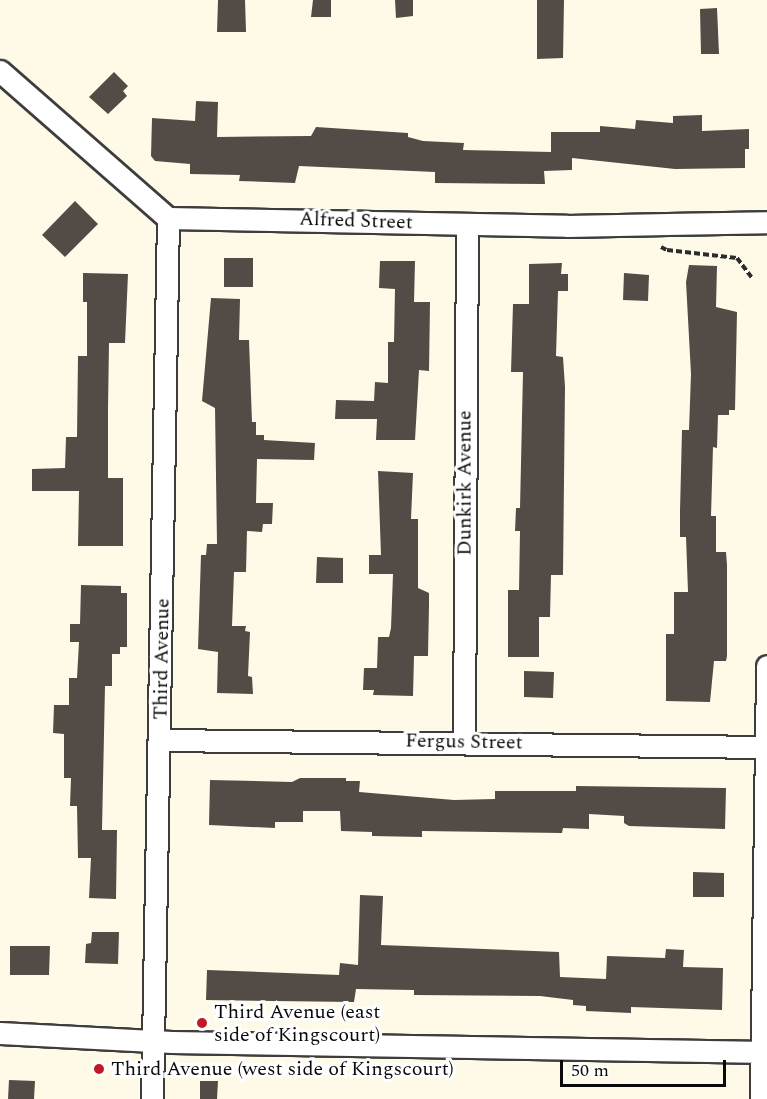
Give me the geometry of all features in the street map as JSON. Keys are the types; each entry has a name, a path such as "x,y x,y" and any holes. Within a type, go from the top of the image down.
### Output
{"street":[{"path":"0,71 168,218"},
{"name":"Alfred Street","path":"168,218 467,225 767,222"},
{"name":"Third Avenue","path":"152,1099 161,740 168,218"},
{"name":"Dunkirk Avenue","path":"464,741 467,225"},
{"path":"761,1099 764,1052 767,666"},
{"name":"Fergus Street","path":"161,740 464,741 766,747"},
{"path":"0,1033 153,1040 764,1052"}],"path":[{"path":"632,225 667,250 737,258 753,279"}],"building":[{"path":"218,0 245,0 246,32 217,32"},
{"path":"313,0 331,0 331,17 311,17"},
{"path":"395,0 413,0 413,16 396,18"},
{"path":"537,0 564,0 563,58 537,59"},
{"path":"717,8 719,54 701,54 700,9"},
{"path":"114,72 128,86 123,91 127,96 108,114 89,97"},
{"path":"196,101 218,102 217,137 311,136 316,127 408,133 408,137 423,141 464,143 463,150 551,152 551,132 600,132 600,126 635,129 636,120 673,123 673,116 702,115 702,131 749,129 749,149 745,149 745,168 675,169 572,158 572,170 544,171 545,184 435,183 435,172 299,166 295,183 239,181 240,175 190,174 190,164 155,161 151,156 152,118 195,121"},
{"path":"75,201 98,224 65,257 42,235"},
{"path":"224,258 253,258 253,287 224,287"},
{"path":"380,261 415,261 414,302 430,302 429,371 419,370 415,440 376,440 377,419 335,419 336,400 374,401 375,382 388,383 388,342 394,342 395,289 379,288"},
{"path":"562,263 561,274 568,274 568,291 558,291 556,356 563,357 565,387 563,575 551,575 550,617 539,617 539,657 508,657 508,590 519,590 520,531 515,531 516,508 520,508 523,372 511,372 513,304 529,304 529,264"},
{"path":"689,265 717,266 716,307 737,312 735,410 729,410 729,415 718,415 717,448 713,447 711,516 716,516 716,552 726,552 727,656 726,661 714,661 710,702 666,701 666,634 674,634 674,592 688,592 686,537 680,537 680,511 682,430 689,430 691,374 686,282"},
{"path":"83,273 128,274 125,343 109,343 108,478 123,478 123,546 78,546 79,491 32,491 32,469 65,468 66,437 77,437 78,356 87,356 87,302 83,302"},
{"path":"624,273 649,275 648,301 623,300"},
{"path":"211,298 240,299 239,340 249,340 252,422 256,422 256,435 264,435 264,440 315,443 314,460 257,459 256,503 273,503 272,524 263,524 262,532 247,531 246,572 234,572 232,626 246,626 245,631 250,632 248,676 252,677 253,694 217,693 218,652 198,649 201,555 206,555 207,544 217,544 215,408 202,401"},
{"path":"378,471 413,473 411,519 418,519 418,588 429,593 429,605 428,656 414,656 413,696 373,695 374,690 363,690 364,668 377,668 378,637 389,637 391,628 393,574 369,574 369,555 381,555"},
{"path":"317,557 343,558 343,583 316,583"},
{"path":"81,585 121,586 121,593 127,593 127,647 120,647 120,654 112,654 112,686 105,686 102,830 117,830 116,899 89,898 91,858 78,858 77,806 70,806 71,778 64,778 64,734 53,733 54,705 69,705 69,678 77,678 79,642 70,642 70,624 80,624"},
{"path":"524,671 554,672 553,698 524,697"},
{"path":"300,778 346,778 346,781 360,781 359,792 454,800 495,799 495,791 576,791 576,786 726,788 725,829 629,826 624,823 624,816 589,814 589,829 563,828 562,833 422,831 422,837 372,836 372,832 341,831 340,811 303,811 303,822 275,822 275,828 209,825 210,780 292,782"},
{"path":"693,872 724,873 724,897 693,897"},
{"path":"360,895 383,896 381,945 559,952 560,977 606,979 607,956 665,958 666,949 684,950 683,967 723,968 722,1010 631,1007 631,1013 586,1011 586,1006 573,1005 573,1000 540,996 414,995 414,990 356,989 354,1002 206,1000 207,970 339,975 340,963 358,965"},
{"path":"92,932 119,932 118,964 85,963 86,944 91,943"},
{"path":"10,946 50,946 49,975 10,975"},
{"path":"9,1080 35,1081 34,1099 8,1099"},
{"path":"200,1081 218,1081 217,1099 200,1099"}],"place":[{"name":"Third Avenue (east side of Kingscourt)","path":"202,1023"},
{"name":"Third Avenue (west side of Kingscourt)","path":"99,1069"}]}
